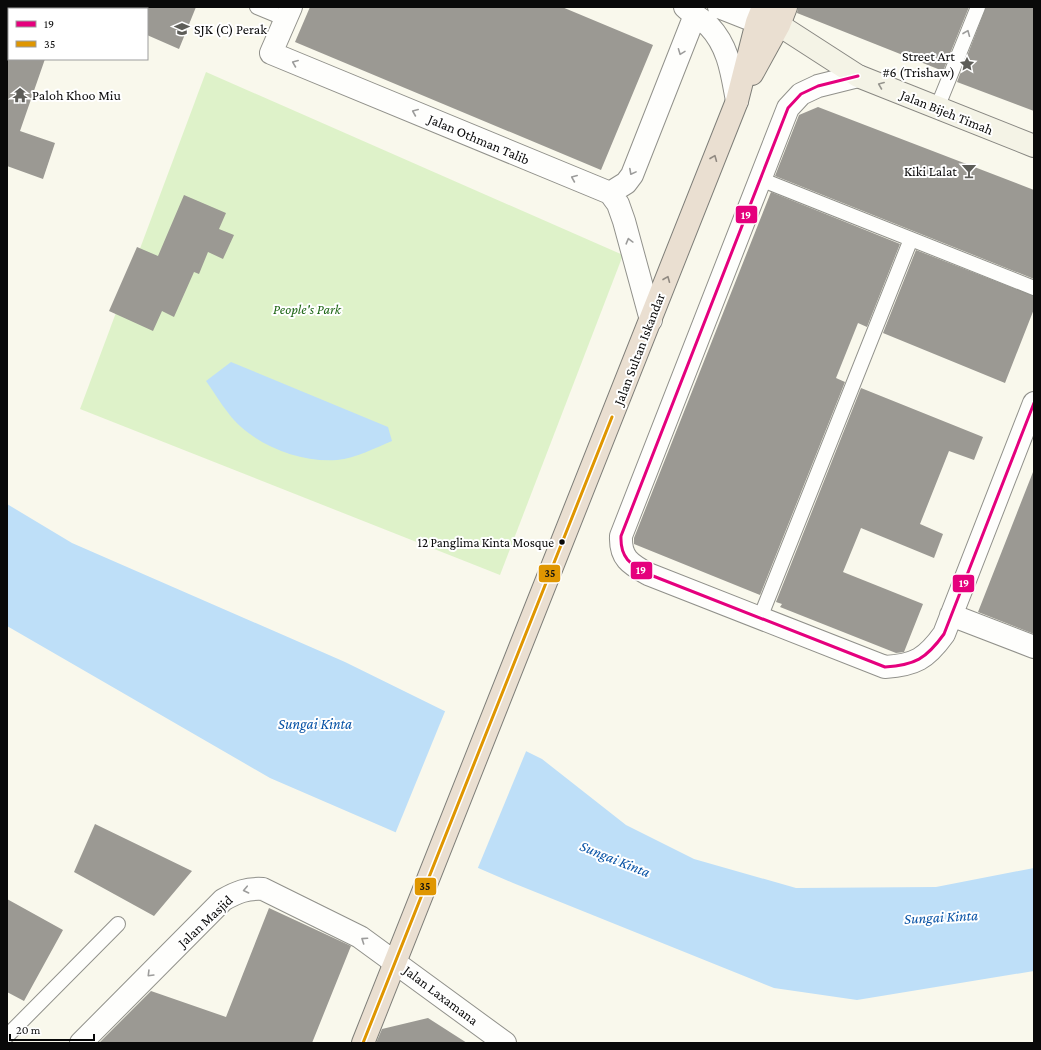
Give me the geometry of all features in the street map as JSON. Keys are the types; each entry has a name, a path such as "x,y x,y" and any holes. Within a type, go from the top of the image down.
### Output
{"highway":[{"name":"Jalan Sultan Iskandar","path":"737,101 760,14"},
{"name":"Jalan Sultan Iskandar","path":"363,1043 737,101 782,16"}],"street":[{"path":"719,7 760,14"},
{"path":"651,320 624,220 618,204 610,193 626,183 632,174 690,11 709,26 721,42 729,59 737,101"},
{"name":"Jalan Othman Talib","path":"288,13 272,53 610,193"},
{"name":"Jalan Bijeh Timah","path":"782,16 858,76 1034,146"},
{"path":"858,76 818,86 801,94 788,108 622,536 621,546 624,557 634,566 648,574 885,667 904,666 919,661 933,650 944,634 1034,403"},
{"path":"951,615 1034,647"},
{"name":"Jalan Masjid","path":"82,1043 223,900 238,891 252,888 263,889 360,936 396,962"},
{"name":"Jalan Laxamana","path":"396,962 505,1043"}],"lane":[{"path":"257,7 288,13"},
{"path":"937,108 978,7"},
{"path":"760,179 1034,288"},
{"path":"760,618 911,239"},
{"path":"7,1036 118,924"}],"green space":[{"name":"People's Park","path":"206,72 623,255 500,575 80,409"}],"water":[{"path":"231,362 388,427 392,441 358,455 337,460 322,460 292,455 263,443 239,425 226,410 206,381"},
{"name":"Sungai Kinta","path":"7,504 72,543 345,662 542,759 626,825 694,859 796,888 936,887 1034,868 1034,971 857,1000 774,988 513,883 270,778 7,626"}],"pier":[{"path":"446,709 527,749 477,870 395,834"}],"building":[{"path":"196,7 179,49 148,35 147,8"},
{"path":"310,7 562,7 653,45 601,170 295,42"},
{"path":"798,7 969,7 943,71 797,13"},
{"path":"986,7 1034,7 1034,111 957,82"},
{"name":"Paloh Khoo Miu","path":"7,59 45,60 20,131 55,143 43,179 7,166"},
{"path":"818,107 1034,190 1034,279 775,176 799,115"},
{"path":"771,192 900,244 867,327 858,323 836,378 845,382 760,595 634,544 634,538"},
{"path":"184,195 226,213 219,229 234,235 223,259 208,252 199,274 194,272 174,317 162,311 153,331 109,311 137,247 158,256"},
{"path":"916,250 1034,296 1034,309 1005,383 883,333"},
{"path":"861,388 983,437 974,460 949,451 920,524 943,534 934,558 861,528 843,572 923,604 904,652 896,653 780,607 782,604 776,602"},
{"path":"1034,472 1034,634 978,612"},
{"path":"95,824 192,871 154,916 74,872"},
{"path":"7,899 63,930 24,1001 7,992"},
{"path":"269,908 351,946 312,1043 99,1043 151,991 226,1017"},
{"path":"428,1018 467,1043 376,1043 382,1029"}],"transit line":[{"name":"19","path":"858,76 818,86 801,94 788,108 621,536 621,544 624,555 627,560 648,574 885,667 904,665 925,655 938,643 944,634 1034,403"},
{"name":"35","path":"363,1043 612,417"}],"place":[{"name":"SJK (C) Perak","path":"182,29"},
{"name":"Street Art #6 (Trishaw)","path":"967,64"},
{"name":"Paloh Khoo Miu","path":"20,95"},
{"name":"Kiki Lalat","path":"969,171"},
{"name":"12 Panglima Kinta Mosque","path":"562,542"}]}
